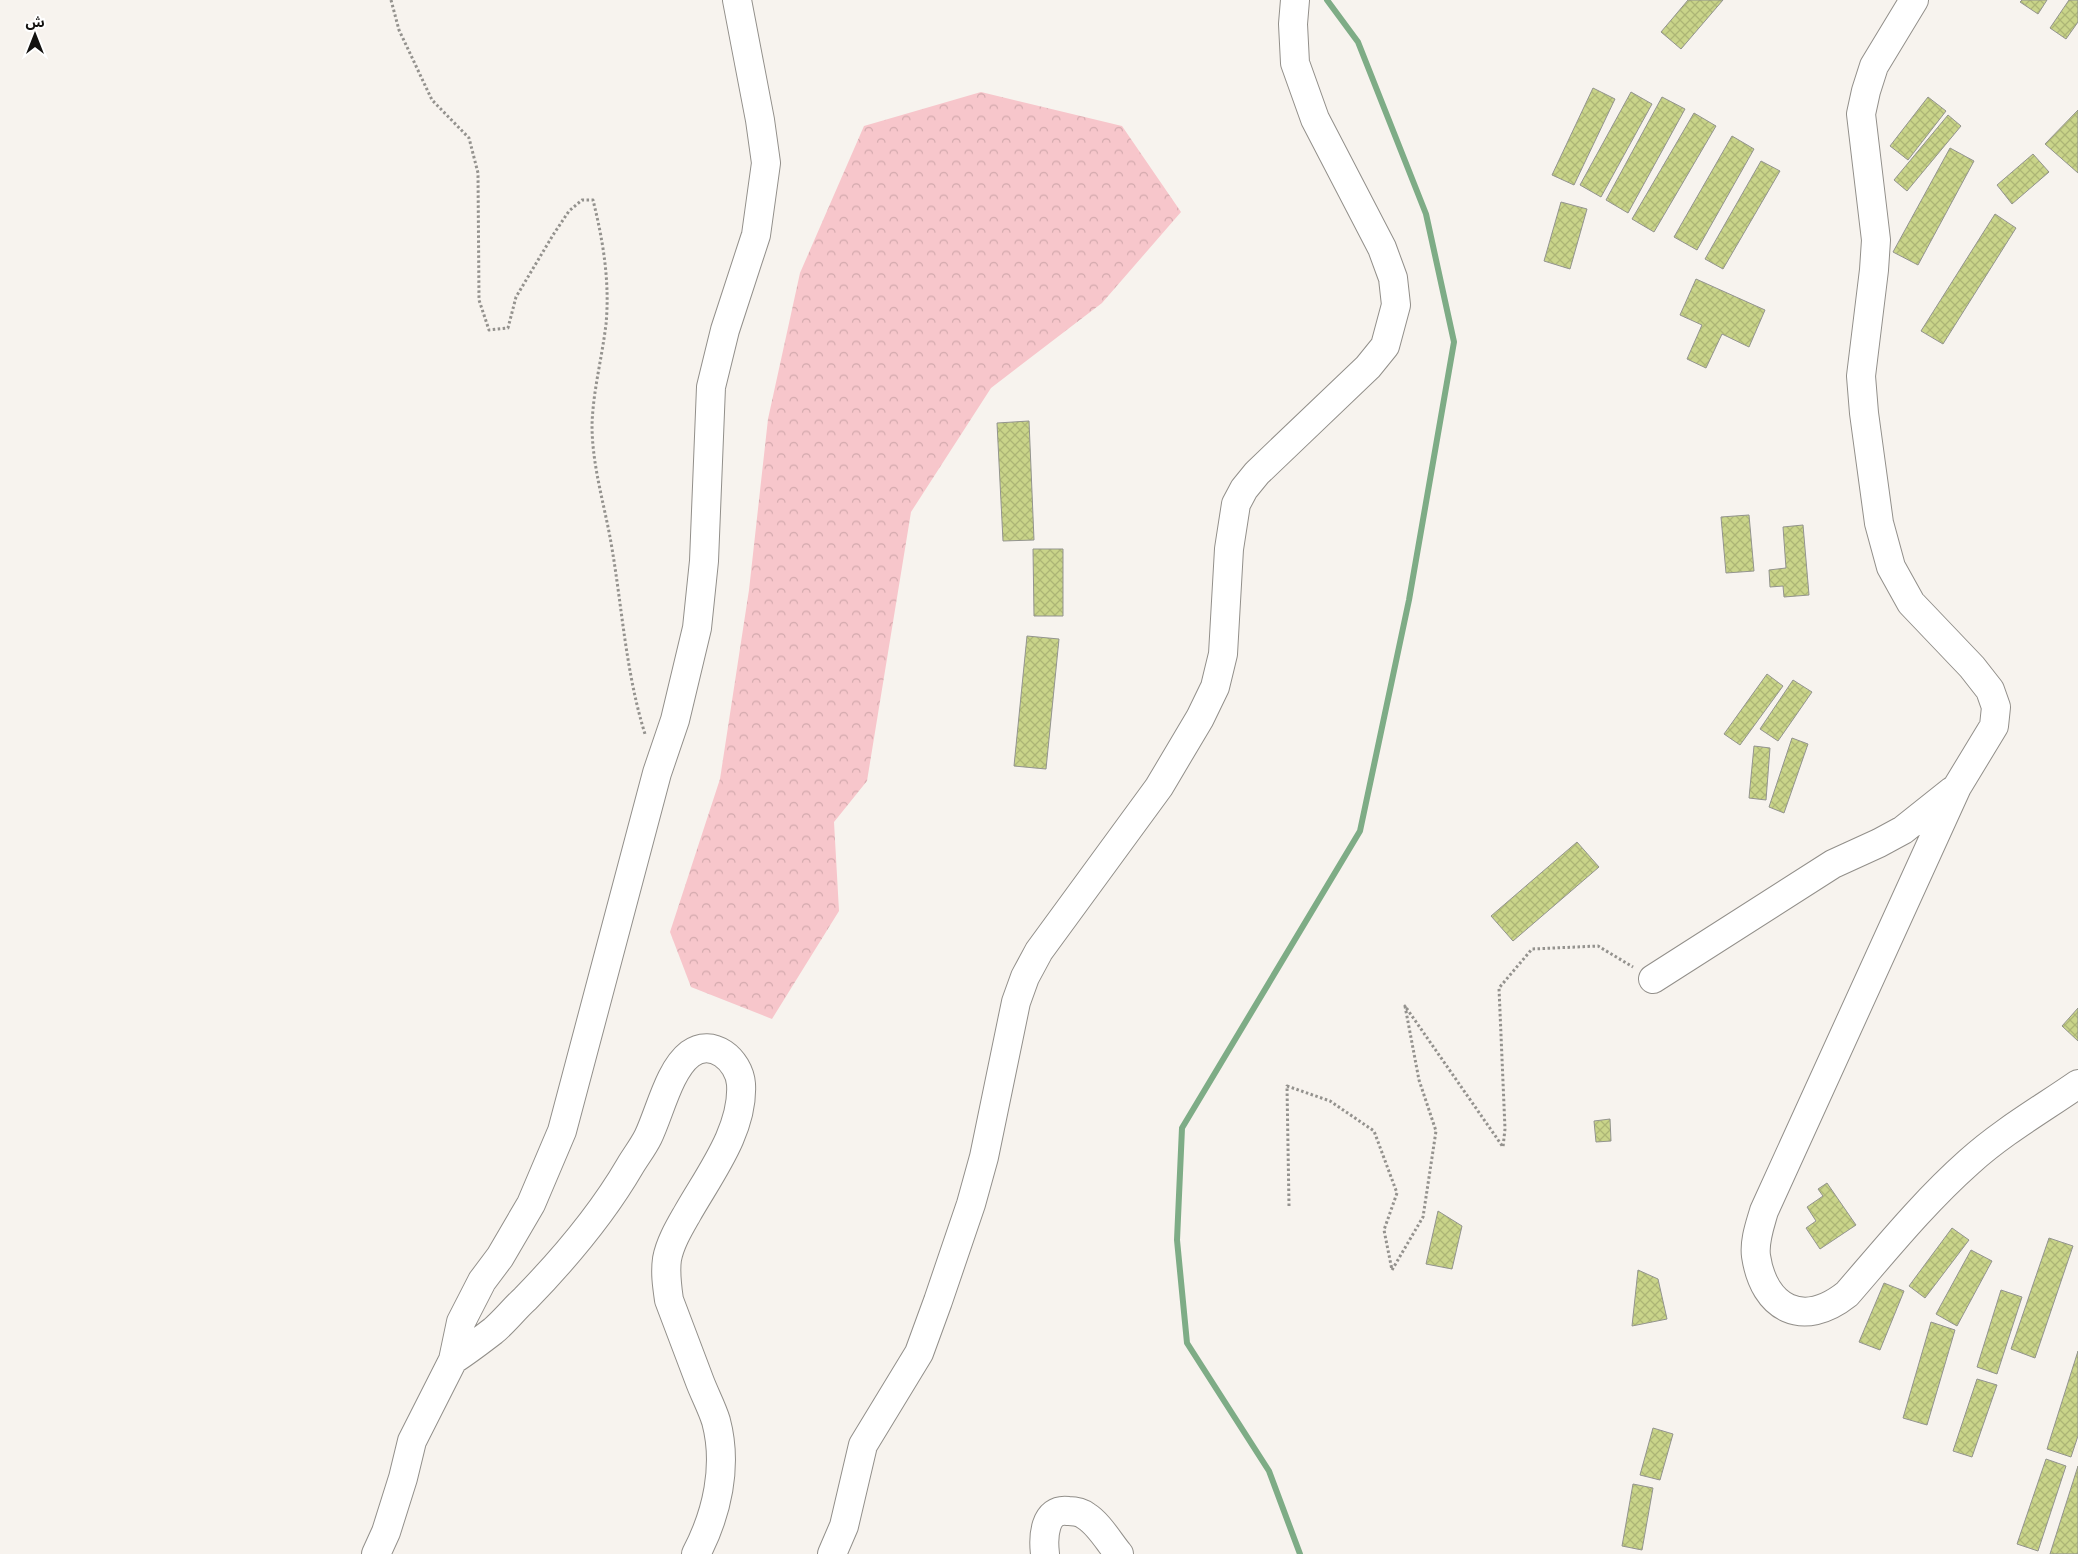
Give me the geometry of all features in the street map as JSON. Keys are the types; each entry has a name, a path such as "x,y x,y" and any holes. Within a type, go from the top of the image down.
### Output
{"street":[{"path":"376,1554 386,1532 412,1441 453,1360 461,1322 471,1301 500,1257 531,1204 562,1131 657,773 676,720 697,628 704,561 711,387 725,330 756,234 766,163 760,120 736,0"},
{"path":"832,1554 844,1526 863,1445 919,1353 968,1213 984,1157 1016,1002 1025,977 1039,952 1159,787 1200,718 1215,687 1223,654 1229,549 1236,504 1244,489 1257,473 1368,367 1385,346 1396,305 1393,278 1382,248 1315,119 1295,63 1293,24 1295,0"},
{"path":"1914,0 1874,66 1861,114 1876,240 1861,376 1864,414 1879,523 1891,568 1911,602 1990,690 1996,708 1994,726 1957,787 1764,1211 1757,1234 1756,1255 1761,1276 1770,1293 1782,1304 1793,1310 1807,1313 1821,1310 1834,1304 1846,1294 1918,1212 1969,1161 2001,1136 2078,1084"},
{"path":"1653,979 1833,864 1902,830 1957,787"},
{"path":"453,1360 494,1330 559,1264 626,1174 647,1138 674,1075 684,1058 703,1048 720,1052 728,1057 734,1064 740,1080 742,1097 738,1117 731,1135 673,1239 667,1258 666,1279 669,1300 716,1421 720,1444 720,1472 716,1504 706,1536 696,1554"},
{"path":"1045,1554 1045,1529 1048,1519 1057,1512 1064,1510 1086,1515 1119,1554"}],"path":[{"path":"391,0 399,30 432,100 470,138 478,173 478,300 489,330 508,328 516,297 552,235 569,211 582,200 593,200 602,232 606,271 606,322 597,376 592,426 597,479 610,536 626,655 638,712 646,738"},
{"path":"1289,1206 1287,1086 1330,1101 1374,1131 1397,1193 1384,1230 1392,1270 1423,1217 1436,1131 1420,1080 1405,1006 1502,1147 1504,1129 1498,988 1532,949 1598,946 1653,979"}],"green space":[{"path":"981,92 1122,126 1181,212 1102,303 991,388 911,512 867,781 834,822 839,911 772,1019 691,987 670,932 720,779 749,590 768,419 800,273 864,126"}],"building":[{"path":"1688,0 1723,0 1681,49 1661,32"},
{"path":"2022,0 2047,0 2038,14 2020,2"},
{"path":"2069,0 2078,0 2078,22 2066,39 2050,28"},
{"path":"1593,88 1615,99 1574,185 1552,175"},
{"path":"1631,92 1652,104 1601,197 1580,185"},
{"path":"1662,97 1685,109 1628,213 1606,200"},
{"path":"1928,97 1946,111 1908,160 1890,146"},
{"path":"2078,110 2078,173 2045,144"},
{"path":"1694,113 1716,126 1654,232 1632,219"},
{"path":"1948,115 1961,126 1907,191 1894,180"},
{"path":"1732,136 1754,149 1697,250 1674,237"},
{"path":"1950,148 1974,161 1918,265 1893,252"},
{"path":"2033,154 2049,172 2012,204 1997,185"},
{"path":"1761,161 1780,171 1723,269 1705,259"},
{"path":"1561,202 1587,209 1570,269 1544,261"},
{"path":"1995,214 2016,228 1943,344 1921,331"},
{"path":"1696,279 1765,310 1749,347 1722,334 1706,368 1687,359 1702,325 1680,315"},
{"path":"1029,421 1034,540 1003,541 997,423"},
{"path":"1749,515 1754,571 1726,573 1721,517"},
{"path":"1803,525 1809,595 1784,597 1783,586 1770,587 1769,570 1786,568 1783,527"},
{"path":"1033,549 1063,549 1063,616 1034,616"},
{"path":"1027,636 1059,639 1046,769 1014,766"},
{"path":"1767,674 1783,686 1740,745 1724,734"},
{"path":"1793,680 1812,692 1778,741 1760,729"},
{"path":"1792,738 1808,744 1784,813 1769,807"},
{"path":"1754,746 1770,748 1766,800 1749,798"},
{"path":"1577,842 1599,867 1513,941 1491,916"},
{"path":"2078,1008 2078,1041 2062,1026"},
{"path":"1610,1119 1611,1141 1596,1142 1594,1121"},
{"path":"1827,1183 1856,1225 1820,1249 1806,1228 1816,1221 1807,1207 1823,1196 1818,1189"},
{"path":"1438,1211 1462,1226 1452,1269 1426,1264"},
{"path":"1952,1228 1969,1240 1925,1298 1909,1286"},
{"path":"2049,1238 2073,1246 2035,1358 2011,1349"},
{"path":"1971,1250 1992,1261 1957,1326 1936,1314"},
{"path":"1638,1270 1658,1279 1667,1319 1632,1326"},
{"path":"1884,1283 1904,1291 1880,1350 1859,1342"},
{"path":"2001,1290 2022,1297 1997,1374 1977,1367"},
{"path":"1931,1322 1955,1330 1927,1425 1903,1418"},
{"path":"2078,1351 2078,1436 2071,1457 2047,1449"},
{"path":"1977,1379 1997,1385 1972,1457 1953,1451"},
{"path":"1653,1428 1673,1434 1660,1480 1640,1475"},
{"path":"2046,1459 2066,1466 2038,1551 2017,1544"},
{"path":"2078,1466 2078,1554 2050,1554"},
{"path":"1633,1484 1653,1488 1642,1550 1622,1546"}],"waterway":[{"path":"1300,1554 1269,1471 1187,1343 1177,1240 1182,1128 1360,831 1409,600 1454,342 1426,214 1358,42 1327,0"}]}
